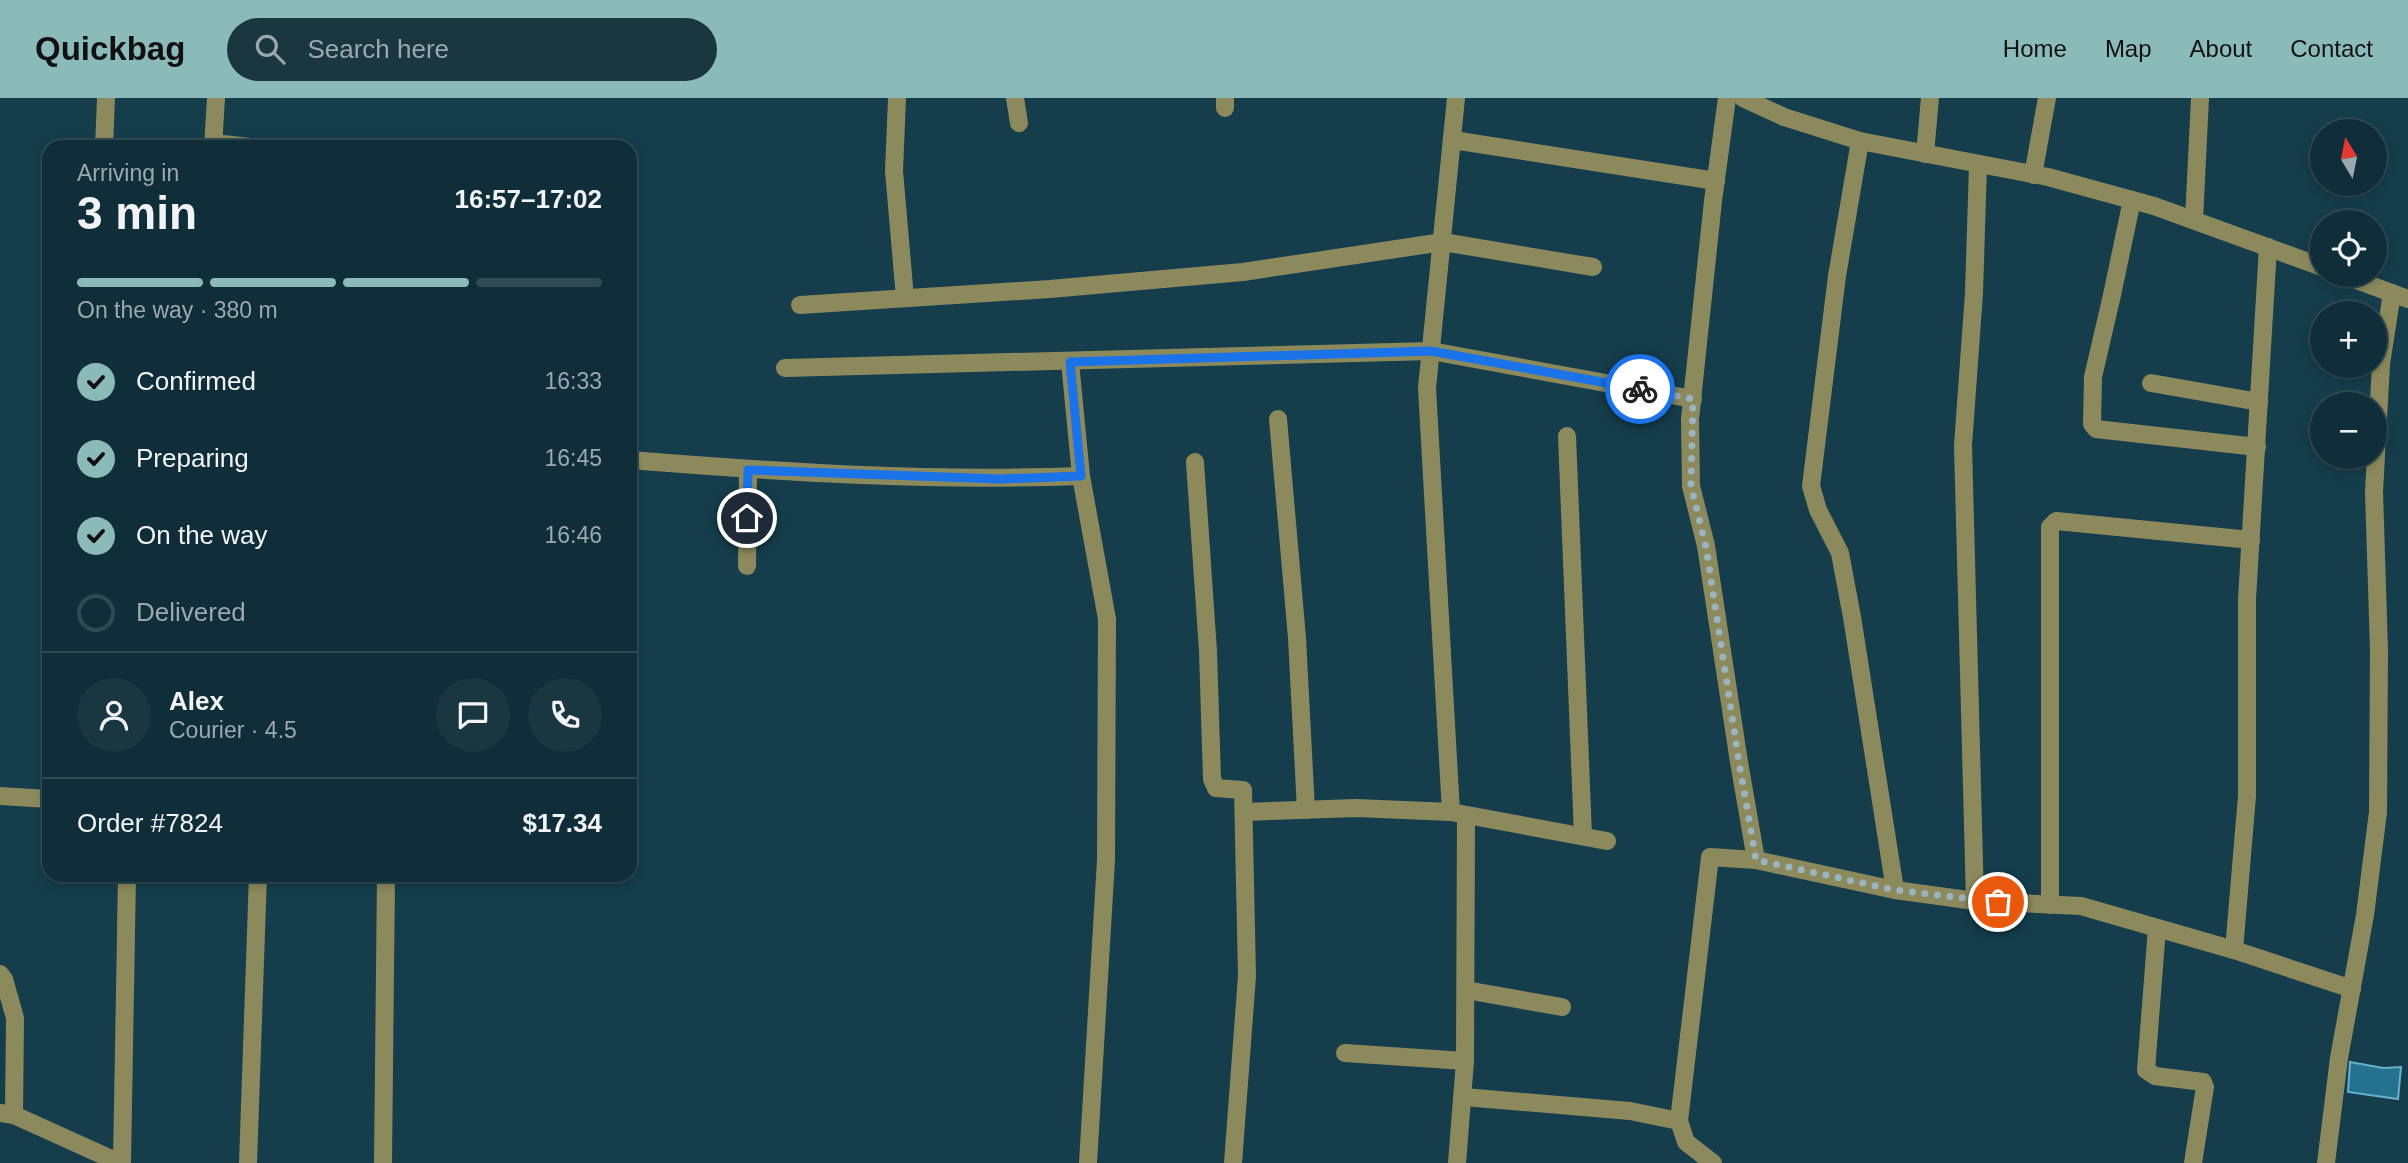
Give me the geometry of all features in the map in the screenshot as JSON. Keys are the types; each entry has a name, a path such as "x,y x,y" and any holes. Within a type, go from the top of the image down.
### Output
{"street":[{"path":"104,140 106,98"},
{"path":"213,140 216,98"},
{"path":"897,98 894,171 905,298"},
{"path":"1016,98 1019,123"},
{"path":"1456,98 1427,388 1428,435 1459,813 1466,989 1464,1097 1457,1163"},
{"path":"1727,98 1693,399 1691,486 1706,547 1756,860"},
{"path":"1743,98 1784,117 1860,141 2032,174 2132,200 2310,263"},
{"path":"1925,154 1930,98"},
{"path":"2032,174 2047,98"},
{"path":"2194,220 2200,98"},
{"path":"1453,140 1716,181"},
{"path":"1860,141 1837,276 1811,486 1818,510 1840,553 1895,890"},
{"path":"1975,901 1963,445 1974,293 1978,165"},
{"path":"2132,200 2092,377 2092,424 2096,429 2257,447"},
{"path":"800,305 1050,289 1243,272 1443,242 1593,267"},
{"path":"2234,950 2246,796 2247,599 2268,247"},
{"path":"2326,1163 2339,1058 2365,915 2378,812 2379,650 2374,492 2381,364 2400,296 2376,287"},
{"path":"785,368 1431,351 1693,399"},
{"path":"1070,362 1081,476 1107,619 1107,860 1088,1163"},
{"path":"2151,383 2259,402"},
{"path":"1278,419 1297,638 1306,810"},
{"path":"1567,436 1583,836"},
{"path":"637,461 748,470 1000,479 1081,476"},
{"path":"1195,462 1208,651 1212,779 1216,788 1243,790 1247,976 1233,1163"},
{"path":"747,566 748,470"},
{"path":"2050,905 2050,527 2056,521 2251,540"},
{"path":"0,796 42,799"},
{"path":"1244,812 1356,808 1459,813 1607,841"},
{"path":"1713,1163 1686,1142 1679,1121 1710,857 1756,860 1895,890 1975,901 2081,906 2234,950 2351,989"},
{"path":"0,974 4,979 15,1018 7,1114 84,1155 121,1163 127,882"},
{"path":"248,1163 258,882"},
{"path":"383,1163 386,882"},
{"path":"2157,928 2147,1070 2155,1076 2203,1082 2193,1163"},
{"path":"1466,989 1562,1007"},
{"path":"1345,1053 1465,1061"},
{"path":"1464,1097 1630,1111 1679,1121"}],"building":[{"path":"2350,1062 2383,1068 2401,1067 2398,1099 2348,1092"}],"way so far":[{"path":"1640,389 1693,399 1690,419 1691,486 1706,547 1756,860 1895,890 1998,902"}],"route":[{"path":"747,518 748,470 1000,479 1081,476 1070,362 1431,351 1640,389"}]}
